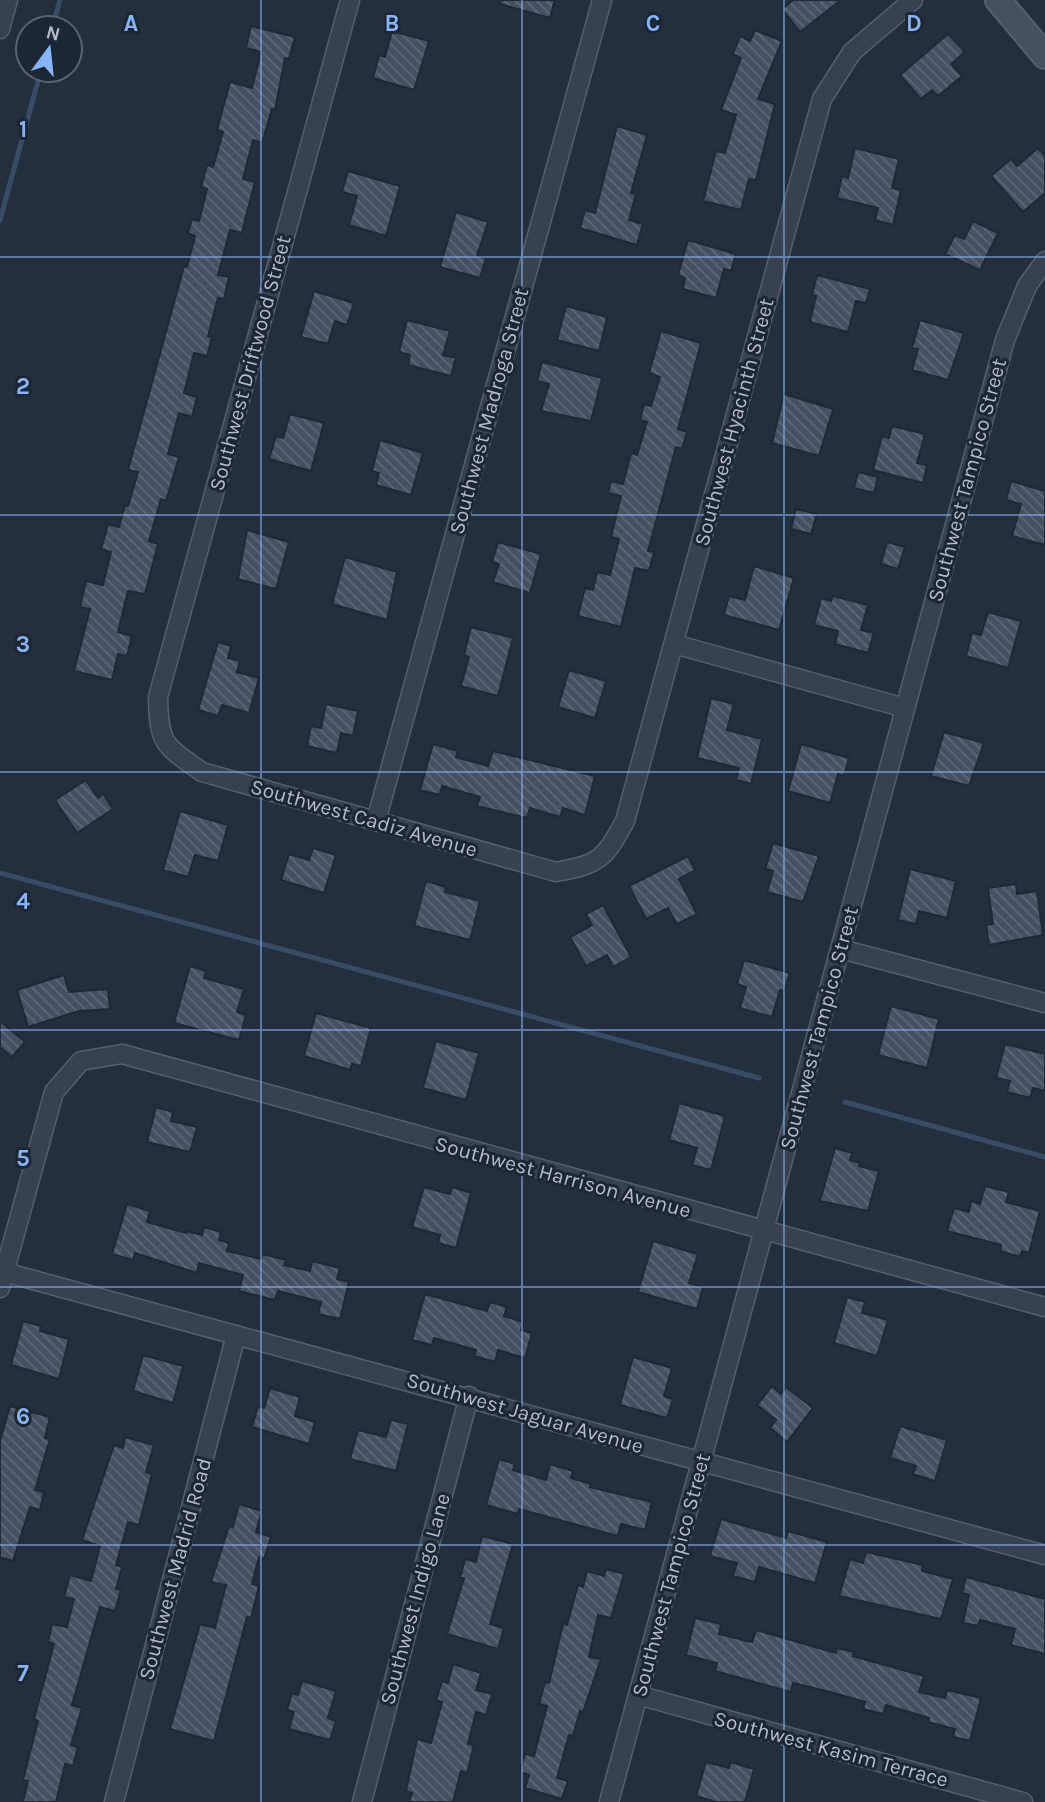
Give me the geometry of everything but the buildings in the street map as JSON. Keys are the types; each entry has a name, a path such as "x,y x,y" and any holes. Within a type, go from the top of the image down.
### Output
{"street":[{"path":"0,29 8,0"},
{"name":"Southwest Driftwood Street","path":"159,726 158,696 351,0"},
{"name":"Southwest Madroga Street","path":"376,821 602,0"},
{"name":"Southwest Hyacinth Street","path":"590,866 610,849 625,821 822,99 852,52 914,0"},
{"path":"999,0 1045,56"},
{"name":"Southwest Tampico Street","path":"609,1802 1005,341 1027,286 1045,261"},
{"path":"674,644 905,708"},
{"name":"Southwest Cadiz Avenue","path":"159,726 166,746 202,772 556,872 590,866"},
{"path":"841,949 1045,1003"},
{"name":"Southwest Harrison Avenue","path":"2,1280 54,1092 81,1061 122,1054 1045,1307"},
{"name":"Southwest Jaguar Avenue","path":"2,1280 236,1335 468,1396 702,1463 1045,1555"},
{"name":"Southwest Madrid Road","path":"114,1802 236,1335"},
{"name":"Southwest Indigo Lane","path":"362,1802 468,1396"},
{"name":"Southwest Kasim Terrace","path":"638,1695 1023,1802"}],"waterway":[{"path":"56,14 60,0"},
{"path":"0,220 37,84"},
{"path":"0,873 759,1078"},
{"path":"845,1102 1045,1157"}]}
